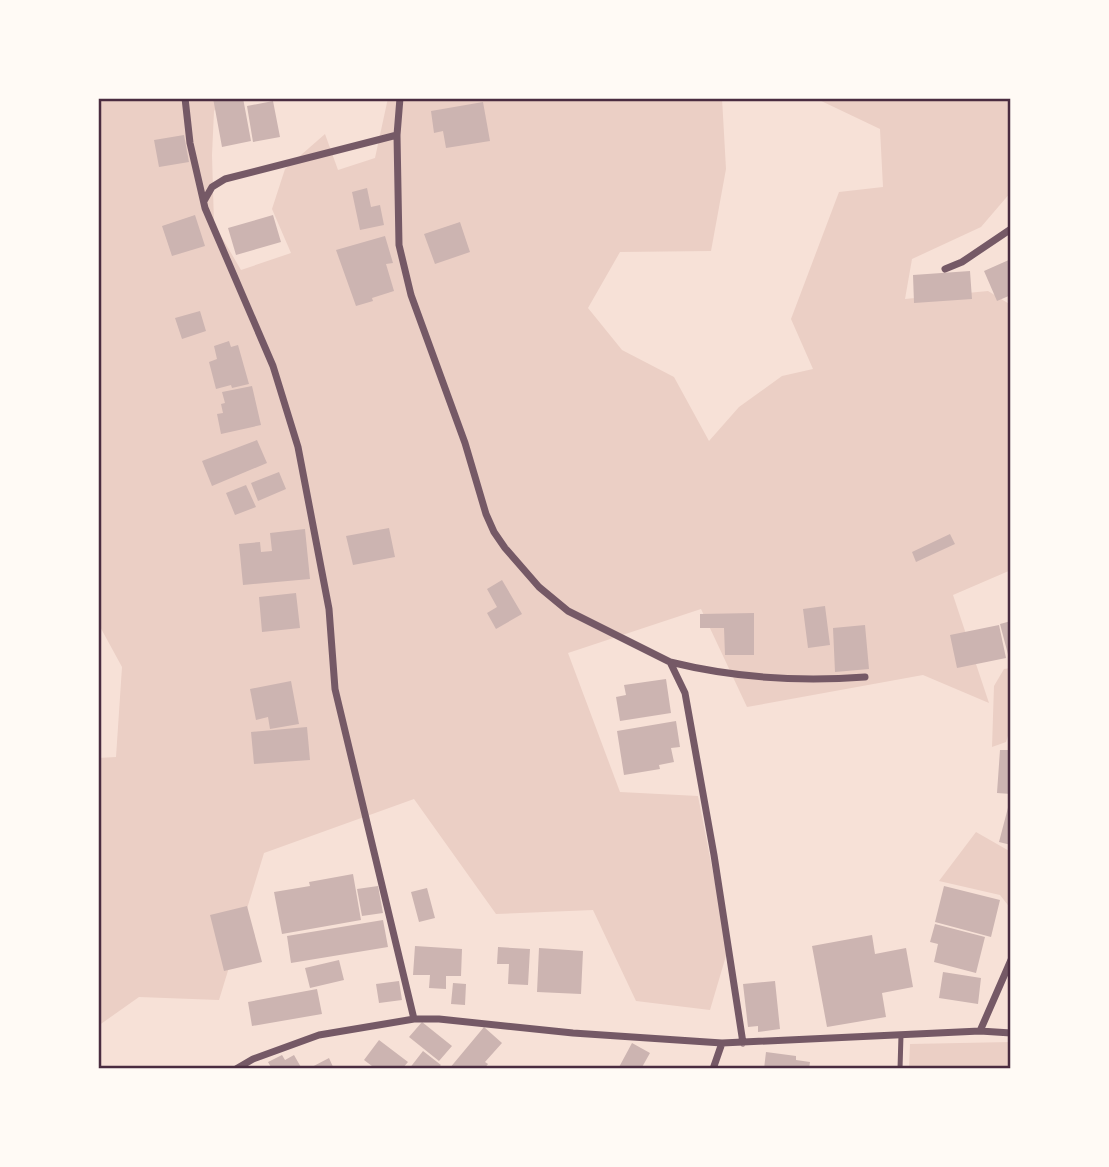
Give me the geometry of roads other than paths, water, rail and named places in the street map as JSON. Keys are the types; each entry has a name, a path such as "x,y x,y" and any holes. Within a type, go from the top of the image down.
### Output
{"street":[{"path":"186,98 190,143 204,202 221,248 273,366 291,420 329,609 335,689 414,1018"},
{"path":"400,98 397,135 399,245 405,273 465,443 486,514 505,548 532,579 568,611 670,662 704,670 765,678 821,681 865,677"},
{"path":"204,202 212,187 225,179 397,135"},
{"path":"945,269 962,262 1011,229"},
{"path":"670,662 685,693 714,855 743,1043"},
{"path":"980,1031 1011,960"},
{"path":"236,1069 264,1055 319,1035 414,1018 722,1043 980,1031 1011,1033"},
{"path":"713,1069 722,1043"}],"lane":[{"path":"900,1069 901,1035"}]}
